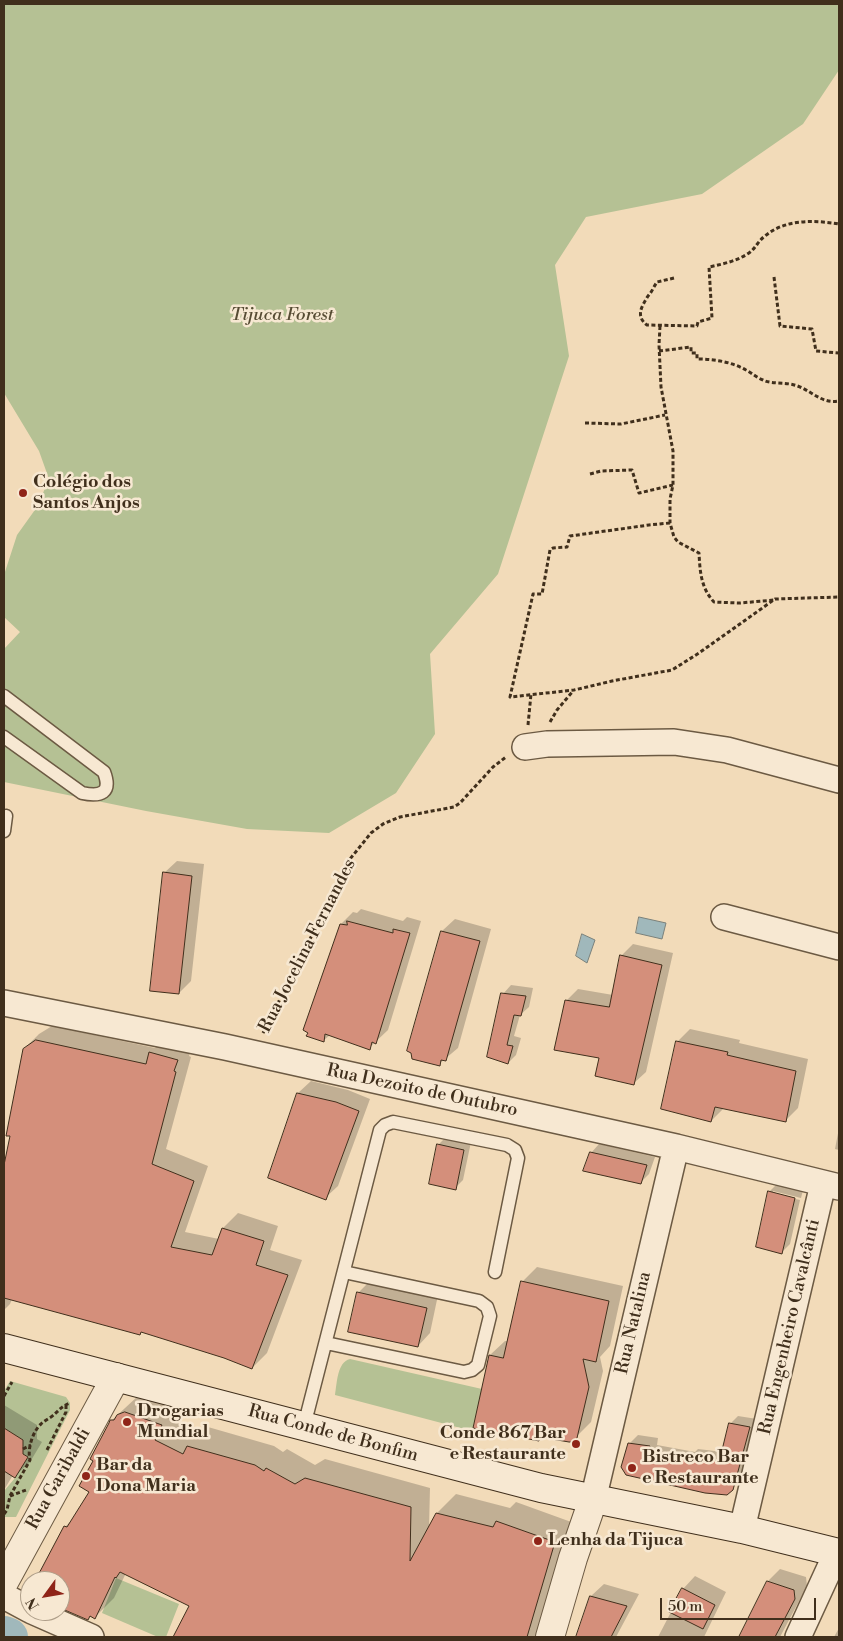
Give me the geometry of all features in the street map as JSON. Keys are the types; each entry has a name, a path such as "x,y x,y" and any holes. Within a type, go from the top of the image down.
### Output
{"main road":[{"name":"Rua Conde de Bonfim","path":"4,1348 541,1488 742,1529 838,1552"},
{"name":"Rua Garibaldi","path":"4,1582 116,1377"},
{"path":"550,1637 593,1500"}],"street":[{"path":"536,746 674,742 728,750 839,780"},
{"path":"724,917 839,947"},
{"name":"Rua Dezoito de Outubro","path":"4,1003 253,1053 676,1147 831,1185"},
{"name":"Rua Natalina","path":"593,1500 676,1147"},
{"name":"Rua Engenheiro Cavalcânti","path":"742,1529 831,1185"},
{"path":"798,1637 838,1552"},
{"path":"4,1596 20,1605"},
{"path":"54,1621 91,1637"}],"lane":[{"path":"4,696 104,772 108,783 107,788 101,793 92,795 82,793 4,737"},
{"path":"4,831 6,816"},
{"path":"304,1426 380,1130 385,1125 393,1122 507,1145 515,1150 518,1158 495,1272"},
{"path":"326,1342 464,1372 472,1370 478,1365 490,1316 487,1307 479,1301 344,1272"}],"path":[{"path":"674,278 656,282 644,301 640,316 647,325 697,326 698,322 712,318 709,268 736,260 750,253 757,247 763,237 785,224 815,222 839,224"},
{"path":"774,277 780,326 812,329 816,351 839,353"},
{"path":"660,326 661,387 673,452 670,523 674,537 678,542 699,553 701,578 708,595 714,602 740,603 839,597"},
{"path":"659,351 691,347 691,353 697,353 697,359 711,359 728,363 745,369 764,381 789,383 830,402 839,401"},
{"path":"585,423 621,424 665,415"},
{"path":"590,474 601,471 632,470 639,493 673,486"},
{"path":"670,523 649,524 570,536 567,547 550,550 542,594 533,594 510,696 574,690 672,670 775,600"},
{"path":"536,746 546,732 557,710 574,690"},
{"path":"531,694 536,746"},
{"name":"Rua Jocelina Fernandes","path":"253,1053 350,858 371,833 383,824 400,817 454,807 501,760 536,746"},
{"path":"4,1396 12,1382"},
{"path":"4,1514 7,1510 10,1496 30,1460 29,1455 34,1435 41,1424 53,1416 60,1407 68,1404 66,1412 43,1456"},
{"path":"23,1449 31,1445"},
{"path":"10,1496 26,1490 30,1482"}],"green space":[{"name":"Tijuca Forest","path":"4,4 839,4 839,70 803,124 702,194 586,217 555,265 569,356 498,574 430,654 435,734 396,793 329,833 247,829 146,811 4,782 4,649 20,632 4,617 4,575 17,535 37,507 49,479 39,451 4,393"},
{"path":"350,1359 482,1389 472,1431 335,1395 342,1364"},
{"path":"10,1381 66,1397 70,1403 70,1410 16,1517 4,1517 4,1491 28,1457 23,1454 20,1445 23,1440 4,1428 4,1391"},
{"path":"116,1578 179,1604 166,1637 158,1637 102,1613"}],"water":[{"path":"639,917 666,923 662,939 636,933"},
{"path":"582,934 595,940 587,963 576,956"}],"building":[{"path":"163,872 192,876 179,994 150,991"},
{"path":"347,921 393,933 393,929 410,933 376,1044 372,1042 370,1050 325,1034 324,1042 306,1036 308,1033 303,1030 340,924 347,925"},
{"path":"441,931 480,941 446,1061 441,1060 440,1066 412,1059 411,1053 407,1051"},
{"path":"620,955 662,965 634,1085 595,1076 599,1058 554,1050 565,1000 609,1007"},
{"path":"501,993 526,996 521,1016 514,1015 507,1045 513,1046 508,1064 487,1057"},
{"path":"36,1040 146,1064 149,1052 178,1060 152,1164 194,1181 171,1247 212,1255 222,1228 264,1241 256,1265 288,1275 252,1369 224,1358 141,1332 140,1335 4,1298 4,1165 10,1136 6,1136 23,1049"},
{"path":"676,1041 728,1052 727,1055 796,1071 786,1122 715,1107 711,1122 661,1109"},
{"path":"297,1093 336,1102 359,1111 326,1200 268,1178"},
{"path":"437,1144 464,1150 456,1190 429,1184"},
{"path":"590,1152 647,1165 641,1184 583,1171"},
{"path":"768,1191 795,1198 782,1254 756,1247"},
{"path":"521,1281 609,1301 596,1362 583,1359 589,1387 577,1438 573,1442 540,1437 539,1441 473,1428 489,1355 503,1358"},
{"path":"357,1292 427,1308 418,1347 348,1332"},
{"path":"125,1412 162,1425 155,1440 183,1454 187,1446 255,1465 264,1471 266,1468 295,1484 305,1478 411,1507 410,1561 436,1513 493,1527 496,1521 555,1542 527,1637 173,1637 189,1606 120,1572 115,1577 95,1619 90,1616 88,1620 70,1612 70,1571 40,1571 64,1526 67,1527 89,1492 79,1486 93,1461 90,1459 110,1420 114,1420 117,1415"},
{"path":"729,1423 750,1427 733,1490 727,1495 705,1493 626,1475 621,1467 628,1443 650,1446 649,1453 688,1460 689,1456 719,1461"},
{"path":"4,1428 23,1440 23,1454 28,1457 15,1478 4,1471"},
{"path":"767,1581 794,1590 795,1599 775,1637 739,1637"},
{"path":"682,1588 715,1605 703,1629 669,1612"},
{"path":"590,1596 627,1606 611,1637 576,1637"}],"waterway":[{"path":"4,1635 9,1637"}],"place":[{"name":"Colégio dos Santos Anjos","path":"23,493"},
{"name":"Drogarias Mundial","path":"127,1422"},
{"name":"Conde 867 Bar e Restaurante","path":"576,1444"},
{"name":"Bistreco Bar e Restaurante","path":"632,1468"},
{"name":"Bar da Dona Maria","path":"86,1476"},
{"name":"Lenha da Tijuca","path":"538,1541"}]}
